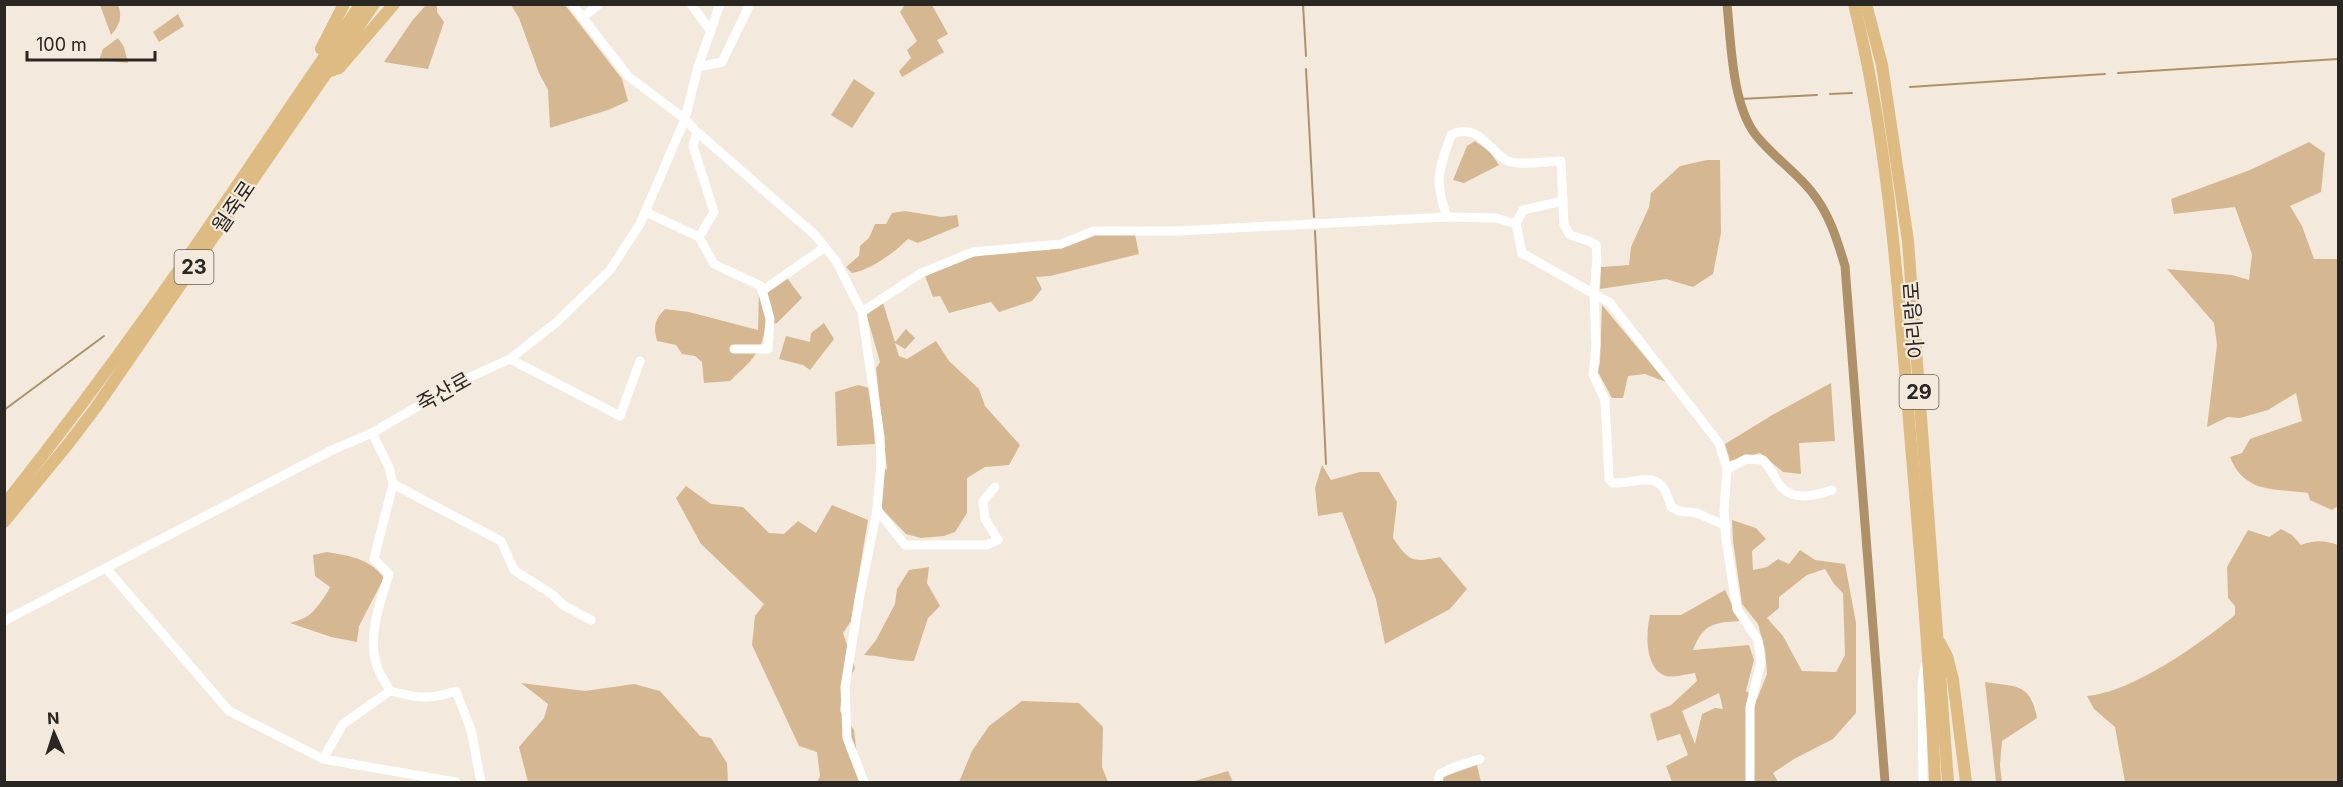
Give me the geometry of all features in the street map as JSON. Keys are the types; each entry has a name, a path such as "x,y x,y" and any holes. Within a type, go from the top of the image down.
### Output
{"main road":[{"path":"305,83 307,69 323,46 344,4"},
{"name":"월죽로","path":"4,505 158,300 361,4"},
{"name":"월죽로","path":"4,522 97,406 374,4"},
{"path":"326,72 339,68 394,4"},
{"name":"아리랑로","path":"1854,4 1865,46 1890,202 1948,783"},
{"name":"아리랑로","path":"1866,4 1882,65 1908,241 1933,643 1935,783"},
{"path":"1933,643 1947,656 1953,680 1966,783"}],"street":[{"path":"572,4 628,76 685,119 815,235 836,261 862,312 880,437 881,464 877,510 845,687 847,738 864,783"},
{"path":"582,18 598,4"},
{"path":"691,4 710,30"},
{"name":"죽산로","path":"4,621 330,451 372,433 462,381 510,359 558,321 610,270 646,212 685,119 698,67 720,4"},
{"path":"698,67 722,62 750,4"},
{"path":"697,132 693,146 714,212 699,237"},
{"path":"1447,218 1440,199 1438,175 1451,135 1457,132 1473,133 1508,161 1527,163 1561,160 1564,225 1570,235 1596,245 1598,258 1594,294 1596,324 1593,374 1605,400 1609,479 1613,483 1643,479 1659,481 1667,490 1671,507 1679,511 1697,513 1726,526"},
{"path":"1563,201 1523,210 1516,224 1522,253 1610,303 1719,443 1727,469 1726,526 1737,609 1758,640 1761,662 1750,707 1750,783"},
{"path":"646,212 699,237 714,264 761,286 770,319 768,349 734,349"},
{"path":"862,312 921,273 973,252 1061,244 1094,231 1178,231 1447,218 1496,218 1516,224"},
{"path":"762,291 825,247"},
{"path":"510,359 620,416 640,361"},
{"path":"372,433 388,467 393,484 374,559 389,574 375,622 373,646 377,667 390,691 414,697 435,698 456,691 471,730 481,783"},
{"path":"1727,469 1746,459 1763,459 1780,485 1792,495 1813,496 1832,490"},
{"path":"393,484 501,541 514,570 553,595 562,605 591,620"},
{"path":"877,510 905,545 987,545 998,540 985,519 983,501 995,487"},
{"path":"106,568 229,711 322,759 456,783"},
{"path":"1923,783 1922,684 1933,643"},
{"path":"322,759 343,724 390,691"},
{"path":"1438,783 1440,774 1480,759"}],"shaded area":[{"path":"100,5 118,5 119,21 111,35"},
{"path":"426,5 437,5 437,12 444,22 428,69 384,62 412,21"},
{"path":"511,5 565,5 622,79 628,101 608,110 550,128 548,90 539,73 519,18"},
{"path":"905,5 932,5 948,34 937,40 944,52 902,77 899,71 911,58 907,50 917,41 900,12"},
{"path":"178,14 184,26 159,42 153,32"},
{"path":"118,38 124,47 128,63 99,60 103,49"},
{"path":"854,79 875,93 852,128 831,115"},
{"path":"1475,141 1490,152 1499,165 1464,183 1453,180 1467,146"},
{"path":"2309,142 2325,153 2321,192 2290,206 2302,226 2314,259 2338,259 2338,506 2332,510 2310,500 2308,493 2272,489 2252,483 2236,469 2230,457 2242,453 2250,439 2302,421 2296,393 2268,410 2240,418 2228,417 2207,427 2217,345 2214,323 2167,269 2232,275 2249,280 2252,254 2235,207 2174,214 2171,199 2250,170"},
{"path":"1707,160 1720,160 1721,233 1713,274 1693,287 1666,279 1600,289 1601,267 1629,265 1631,247 1649,207 1651,193 1680,166"},
{"path":"905,211 942,217 957,215 959,226 918,243 908,239 882,260 852,273 846,267 859,256 860,246 869,238 875,224 886,224 892,213"},
{"path":"1135,234 1139,254 1050,276 1036,277 1042,289 1032,301 999,312 991,302 949,313 940,296 933,297 925,276 969,257 997,252 1048,250 1094,235"},
{"path":"787,278 802,298 777,323 765,327 758,351 730,381 704,383 702,362 695,356 682,354 676,345 657,341 656,323 665,309 689,312 758,330 759,289"},
{"path":"883,303 895,342 906,329 915,338 905,349 895,343 899,356 907,359 936,341 949,361 979,389 985,406 1020,445 1009,465 985,467 967,478 967,513 955,532 944,536 921,538 906,534 883,510 875,494 877,472 887,469 876,368 880,362 866,313"},
{"path":"1602,305 1666,382 1645,374 1628,376 1623,398 1612,398 1598,372"},
{"path":"824,323 834,339 810,370 803,365 779,359 786,336 810,342 811,333"},
{"path":"1831,383 1835,441 1799,443 1801,474 1783,472 1760,453 1730,461 1725,444"},
{"path":"858,385 870,388 875,444 837,446 835,392"},
{"path":"1322,465 1331,480 1360,472 1379,472 1397,502 1393,538 1398,546 1408,556 1417,560 1440,557 1467,589 1450,609 1385,644 1376,599 1342,512 1318,516 1315,488"},
{"path":"686,486 711,504 743,507 769,533 784,534 798,521 816,533 832,505 868,520 851,621 843,633 855,668 842,693 840,711 854,730 860,782 817,782 820,776 817,752 799,746 752,645 755,616 764,604 701,544 676,498"},
{"path":"1732,520 1756,528 1766,539 1752,551 1753,570 1767,567 1778,559 1789,564 1800,550 1815,560 1845,564 1856,623 1856,713 1833,739 1794,759 1773,773 1778,782 1672,782 1666,766 1688,755 1680,734 1657,741 1650,714 1671,705 1697,681 1695,673 1666,676 1654,666 1648,649 1650,615 1681,615 1725,590 1740,621 1710,626 1701,634 1693,650 1749,645 1754,660 1746,691 1757,699 1767,674 1765,650 1758,624 1742,604","holes":["1825,569 1843,593 1845,655 1836,672 1802,671 1783,636 1767,618 1779,608 1779,597 1807,575","1719,693 1723,709 1715,708 1702,714 1695,744 1682,711"]},
{"path":"2281,529 2292,535 2301,545 2320,541 2338,545 2338,782 2125,782 2115,727 2094,709 2087,696 2105,693 2145,676 2185,652 2235,615 2235,606 2228,598 2227,567 2248,530 2269,537"},
{"path":"327,552 365,562 384,578 359,626 357,642 331,637 290,623 312,613 329,590 330,587 315,576 313,555"},
{"path":"929,567 927,583 940,606 928,618 914,661 864,655 876,640 895,604 897,589 909,570"},
{"path":"1985,682 2013,686 2026,692 2034,706 2037,718 2002,741 2000,765 2002,782 1996,782"},
{"path":"521,683 585,691 634,684 660,691 700,736 711,738 727,763 728,782 528,782 519,747 544,718 548,704"},
{"path":"1022,701 1079,703 1103,727 1102,767 1108,782 959,782 972,751 989,726"},
{"path":"1477,765 1481,782 1443,782 1443,777"},
{"path":"1228,771 1233,782 1191,782"}],"waterway":[{"path":"1303,4 1306,56"},
{"path":"1727,4 1737,90 1747,121 1761,142 1804,183 1817,199 1832,227 1845,266 1885,782"},
{"path":"2118,73 2338,59"},
{"path":"1306,69 1314,217"},
{"path":"1910,87 2105,74"},
{"path":"1830,94 1852,93"},
{"path":"1740,99 1817,95"},
{"path":"1315,231 1326,464"},
{"path":"4,410 104,336"}]}
